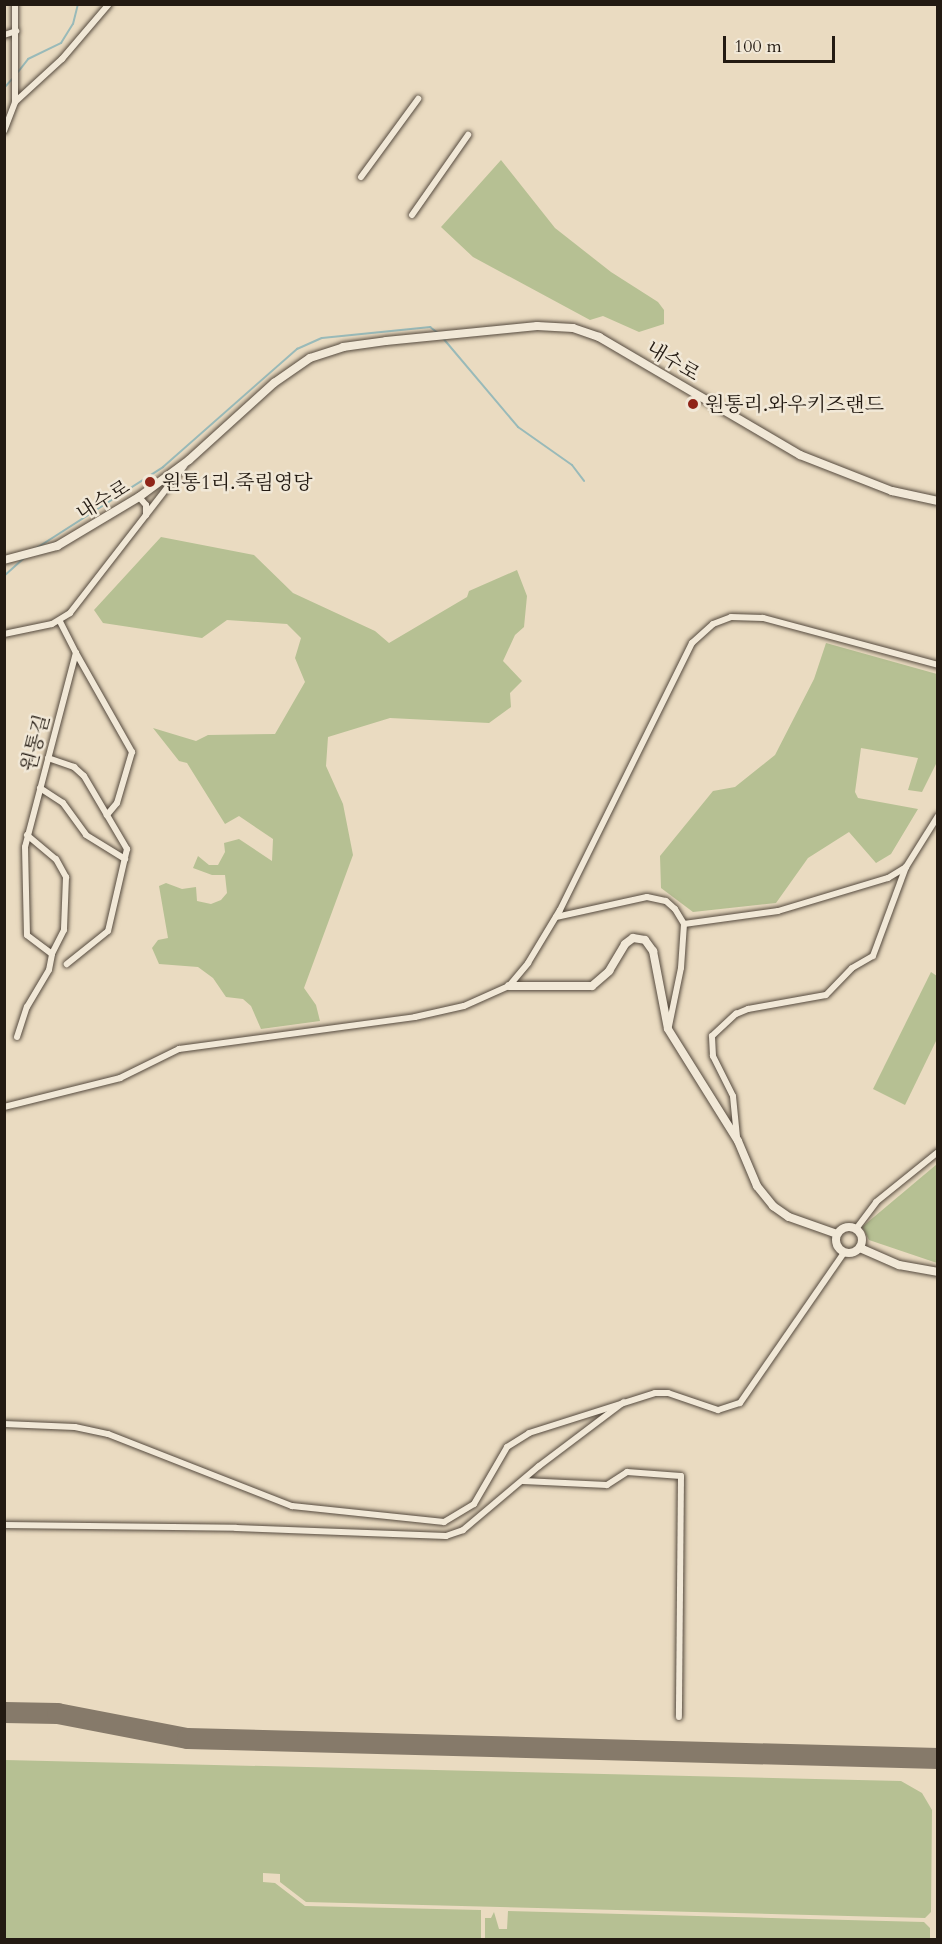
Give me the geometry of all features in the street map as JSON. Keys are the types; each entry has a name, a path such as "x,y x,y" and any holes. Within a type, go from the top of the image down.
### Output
{"street":[{"path":"4,131 15,102 15,4"},
{"path":"15,102 62,59 110,4"},
{"path":"4,35 16,31"},
{"path":"361,177 418,99"},
{"path":"412,215 468,135"},
{"name":"내수로","path":"4,560 57,546 139,497 189,460 274,383 310,358 343,348 537,326 589,333 800,454 892,491 938,501"},
{"path":"4,634 60,621 81,600 189,460"},
{"path":"139,497 146,506 146,515"},
{"path":"509,986 556,917 692,643 713,624 731,617 764,618 938,665"},
{"path":"60,621 132,752 117,803 107,816"},
{"name":"원통길","path":"52,954 27,935 27,835 76,653"},
{"path":"48,758 78,770 125,844 125,859 108,931 67,964"},
{"path":"40,788 63,803 86,835 125,859"},
{"path":"738,1141 733,1096 713,1056 712,1036 728,1020 748,1009 826,995 852,968 873,956 906,867 938,816"},
{"path":"17,1037 27,1007 50,970 52,954 64,930 66,877 56,860 27,835"},
{"path":"684,924 778,911 853,891 906,867"},
{"path":"556,917 656,897 666,901 684,924 681,968 668,1029"},
{"path":"4,1107 120,1078 179,1049 415,1017 464,1006 509,986 592,986 609,971 625,944 633,938 645,940 653,951 668,1029 738,1141 757,1186 773,1206 808,1226 837,1234"},
{"path":"856,1229 876,1202 938,1152"},
{"path":"844,1252 836,1243 837,1234 843,1228 856,1229"},
{"path":"856,1229 862,1239 860,1248"},
{"path":"4,1424 75,1427 108,1434 292,1506 426,1522 452,1518 474,1504 500,1456 516,1440 627,1399 668,1393 718,1410 740,1403 844,1252 860,1248 899,1265 938,1272"},
{"path":"4,1525 236,1528 446,1536 463,1530 627,1399"},
{"path":"523,1481 607,1485 627,1472 681,1476 678,1717"}],"green space":[{"path":"501,160 555,228 611,272 658,302 664,310 664,324 639,332 603,316 590,320 473,257 441,227"},
{"path":"161,537 254,555 293,593 375,631 389,643 467,597 469,591 517,570 527,596 524,627 515,635 503,661 522,681 510,693 511,707 489,723 390,718 328,737 326,766 343,804 353,855 304,988 316,1005 320,1021 261,1029 251,1006 243,999 226,997 213,978 198,967 159,964 152,948 158,940 168,938 159,886 166,883 182,889 196,887 197,901 211,904 221,900 227,893 225,875 212,875 193,868 198,856 209,865 218,865 225,852 224,843 239,839 272,861 273,839 239,816 225,824 187,763 179,761 153,728 196,741 208,735 275,734 305,682 295,658 301,638 287,624 227,620 202,638 103,623 94,610"},
{"path":"826,643 937,674 937,762 922,792 908,790 918,758 861,748 855,792 858,798 918,809 891,854 876,863 849,832 808,858 776,903 693,912 661,888 660,856 713,791 735,787 775,755 814,679"},
{"path":"931,972 937,976 937,1039 905,1105 873,1089"},
{"path":"937,1164 937,1263 869,1240 862,1227"},
{"path":"5,1760 901,1781 922,1793 932,1810 931,1912 925,1918 306,1902 280,1882 280,1874 263,1873 263,1882 275,1883 305,1906 481,1910 481,1939 5,1939"},
{"path":"508,1911 924,1922 930,1928 930,1940 485,1939 485,1918 491,1918 494,1912 499,1929 507,1929"}],"waterway":[{"path":"18,72 28,59 61,43 73,24 78,4"},
{"path":"4,88 12,79"},
{"path":"35,549 163,467 297,349 322,338 430,327 438,333"},
{"path":"442,337 518,427 572,465 584,481"},
{"path":"4,576 24,558"}],"taxiway":[{"path":"4,1712 57,1713 187,1738 938,1758"}],"place":[{"name":"원통리.와우키즈랜드","path":"693,404"},
{"name":"원통1리.죽림영당","path":"150,482"}]}
